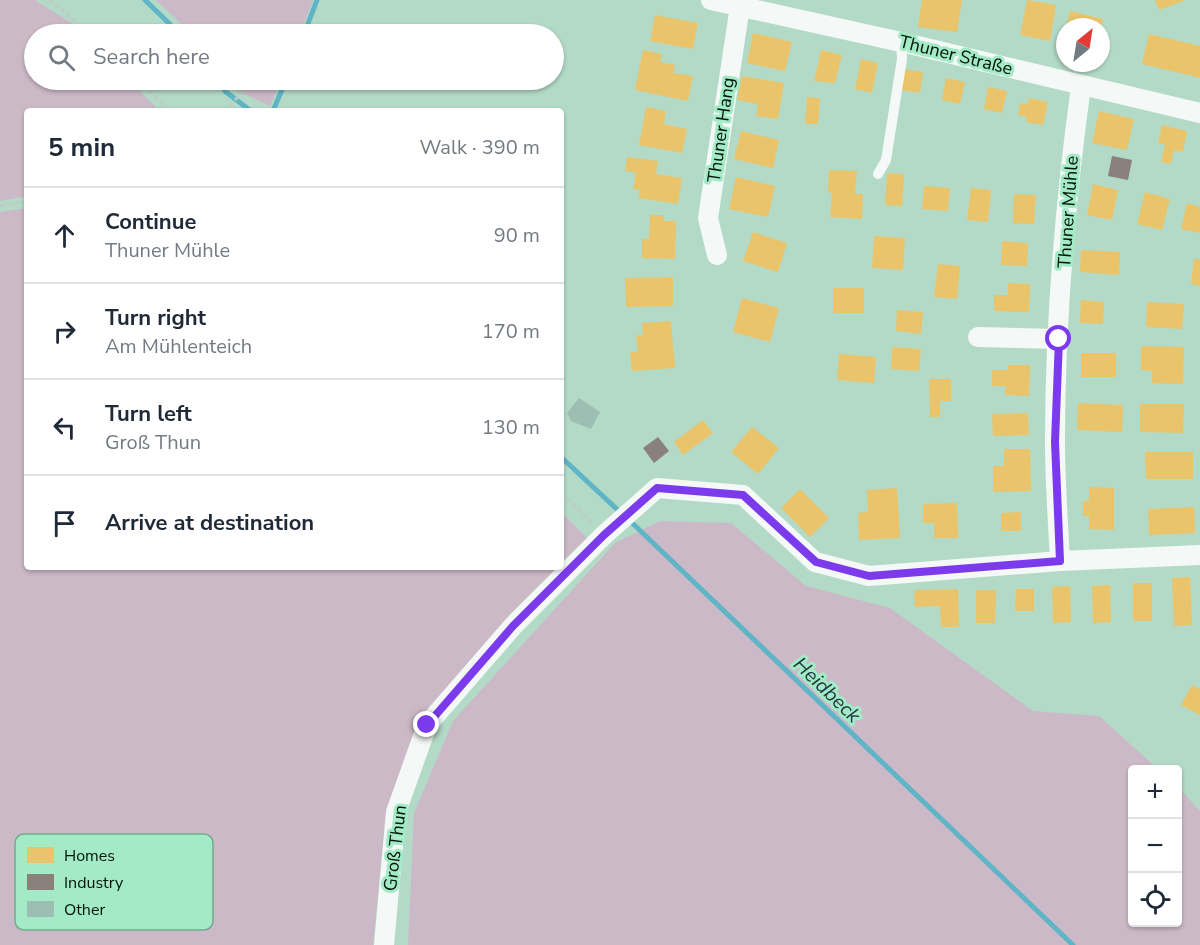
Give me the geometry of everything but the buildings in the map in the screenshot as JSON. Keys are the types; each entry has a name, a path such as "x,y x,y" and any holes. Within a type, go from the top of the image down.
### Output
{"street":[{"name":"Thuner Straße","path":"711,0 901,42 1200,113"},
{"name":"Thuner Hang","path":"717,255 708,218 740,6"},
{"name":"Thuner Mühle","path":"1060,561 1055,442 1059,339 1070,169 1081,86"},
{"path":"978,337 1059,339"},
{"name":"Groß Thun","path":"384,945 396,812 427,725 513,626 604,535 657,488 743,495 816,562 869,576 1060,561"},
{"path":"1060,561 1200,555"}],"lane":[{"path":"878,174 886,160 902,59 901,42"}],"path":[{"path":"49,0 80,24"},
{"path":"148,90 167,108"},
{"path":"228,108 244,90"},
{"path":"0,206 24,202"},
{"path":"564,496 604,535"}],"shaded area":[{"path":"0,0 35,0 73,24 24,24 24,90 138,90 157,108 24,108 24,197 0,201"},
{"path":"156,0 313,0 304,24 181,24"},
{"path":"235,90 277,90 270,106"},
{"path":"24,208 24,570 557,570 420,718 386,814 373,945 0,945 0,212"},
{"path":"564,515 587,538 564,563"},
{"path":"660,521 731,523 806,586 890,608 1033,711 1099,716 1154,765 1128,765 1128,927 1182,927 1182,791 1200,811 1200,945 408,945 414,813 453,721 615,543"}],"waterway":[{"name":"Heidbeck","path":"145,0 170,24"},
{"path":"308,24 317,0"},
{"name":"Heidbeck","path":"225,90 247,108"},
{"path":"274,108 282,90"},
{"name":"Heidbeck","path":"564,460 621,513"},
{"name":"Heidbeck","path":"628,519 1073,945"}],"route":[{"path":"427,725 513,626 604,535 657,488 743,495 816,562 869,576 1060,561 1055,442 1059,339"}]}
